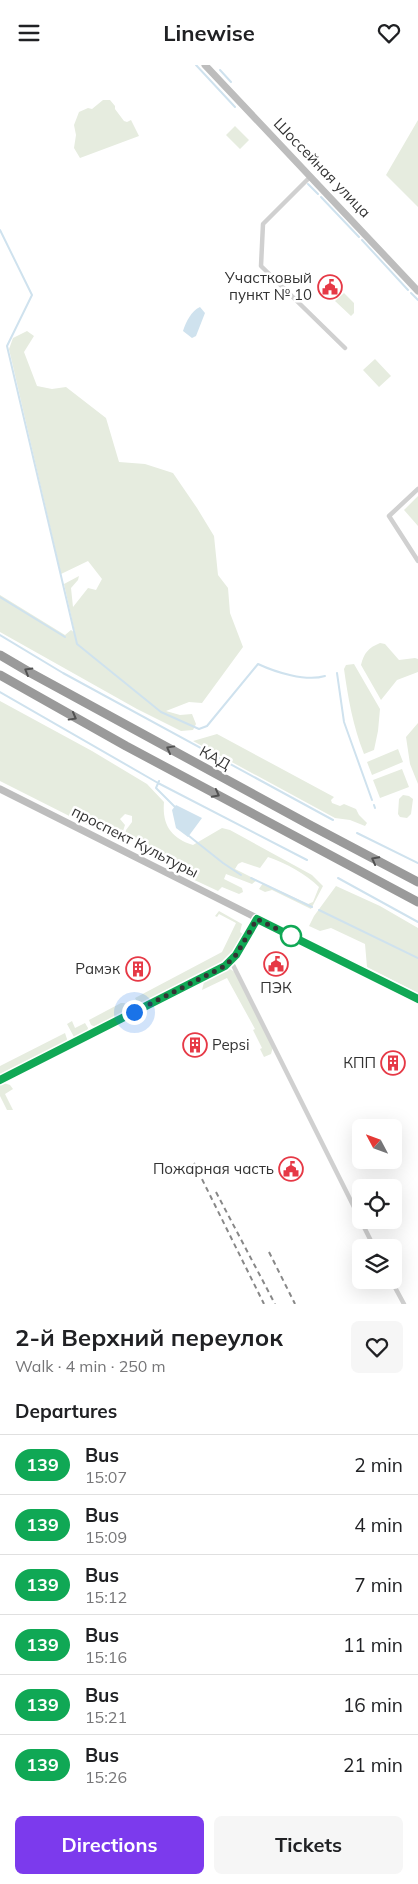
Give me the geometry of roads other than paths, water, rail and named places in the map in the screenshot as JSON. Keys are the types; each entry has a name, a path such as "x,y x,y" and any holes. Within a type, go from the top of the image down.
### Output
{"highway":[{"name":"КАД","path":"0,655 290,815 418,882"},
{"name":"КАД","path":"0,675 126,746 418,902"}],"street":[{"name":"Шоссейная улица","path":"205,65 418,291"},
{"path":"310,177 263,224 261,266 345,348"},
{"path":"418,489 389,516 418,561"},
{"name":"проспект Культуры","path":"0,789 418,999"},
{"path":"0,1080 232,961 257,919"},
{"path":"232,961 370,1239"},
{"path":"396,1289 404,1304"}],"water":[{"path":"200,307 205,313 196,336 192,338 183,331 191,314"},
{"path":"176,805 202,818 188,837 176,828 172,810"}],"waterway":[{"path":"196,65 235,107"},
{"path":"220,70 231,82"},
{"path":"308,184 318,194"},
{"path":"321,197 359,237"},
{"path":"0,230 32,295 7,346 77,644 161,712 199,729 207,726 258,664 282,673 300,677 317,678 325,676"},
{"path":"362,240 408,290"},
{"path":"411,293 418,300"},
{"path":"0,597 65,637"},
{"path":"0,635 63,673 333,820"},
{"path":"337,673 344,722 372,800"},
{"path":"0,692 158,783 307,860"},
{"path":"159,781 156,788 175,807"},
{"path":"357,833 418,863"},
{"path":"189,836 241,875"},
{"path":"251,878 312,907"},
{"path":"338,878 418,922"},
{"path":"319,910 418,958"}],"railway":[{"path":"194,1163 264,1304"},
{"path":"216,1192 275,1304"},
{"path":"269,1252 295,1304"}],"place":[{"name":"Участковый пункт № 10","path":"330,287"},
{"name":"ПЭК","path":"276,964"},
{"name":"Рамэк","path":"138,969"},
{"name":"Pepsi","path":"195,1045"},
{"name":"КПП","path":"393,1063"},
{"name":"Пожарная часть","path":"291,1169"}]}
